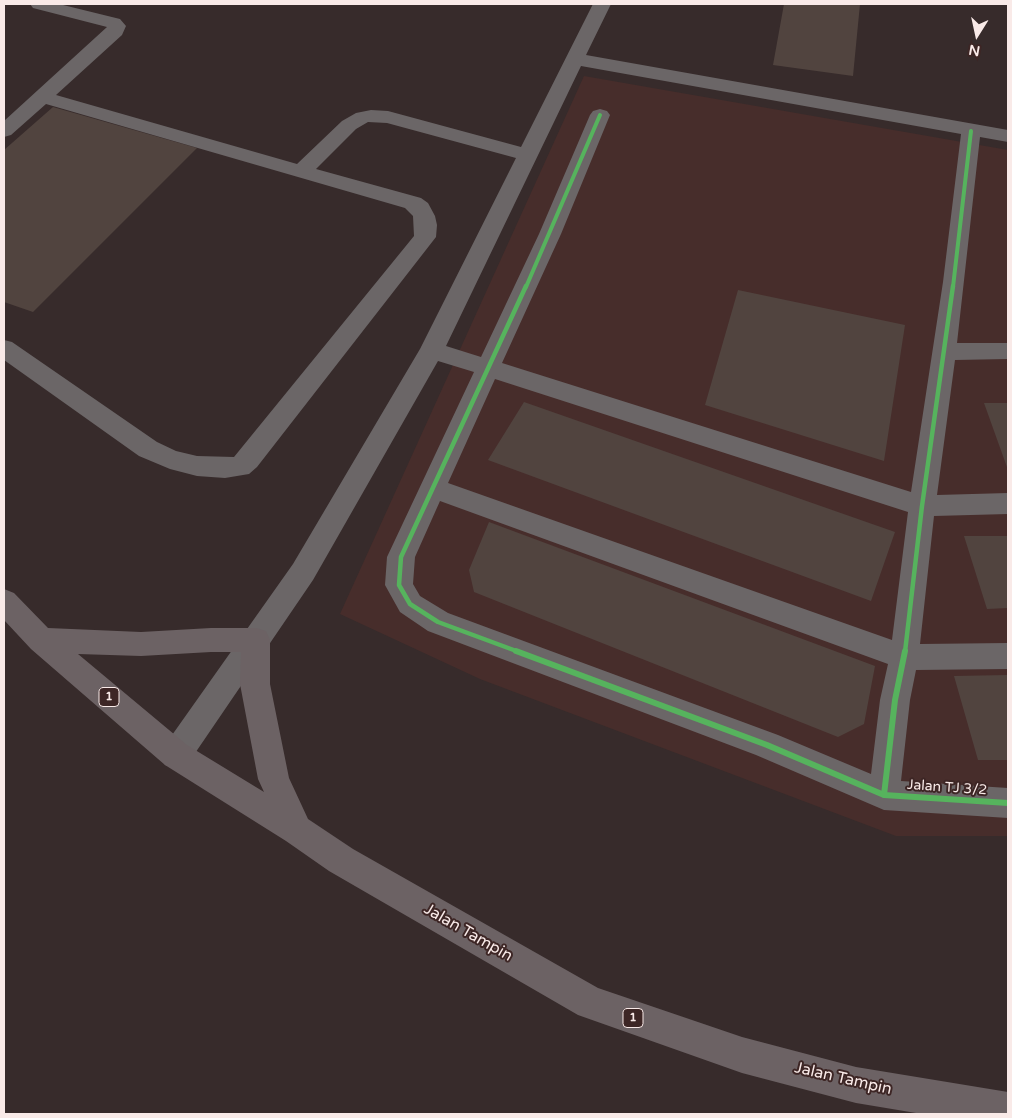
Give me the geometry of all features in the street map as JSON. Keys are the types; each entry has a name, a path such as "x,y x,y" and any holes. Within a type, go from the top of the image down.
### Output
{"highway":[{"name":"Jalan Tampin","path":"4,601 41,640 176,755 297,830 341,860 590,1004 742,1055 856,1085 1008,1110"},
{"path":"41,640 141,644 211,640 256,640 255,684 274,779 297,830"}],"street":[{"path":"4,131 115,31 117,26 114,23 39,4"},
{"path":"176,755 303,572 432,350 602,4"},
{"path":"574,59 971,131 1008,136"},
{"path":"4,348 148,449 170,459 197,466 240,467 248,460 426,237 424,216 420,208 413,203 300,172 42,96"},
{"path":"300,172 349,124 363,117 371,116 388,117 527,155"},
{"name":"Jalan TJ 3/2","path":"600,116 550,234 400,557 399,585 410,604 438,622 768,746 884,795 1008,803"},
{"path":"884,795 895,700 904,657 922,506 944,352 971,131"},
{"path":"432,350 922,506 1008,504"},
{"path":"944,352 1008,351"},
{"path":"432,488 904,657 1008,656"}],"shaded area":[{"path":"584,76 1008,150 1008,836 896,836 480,679 340,614"}],"building":[{"path":"784,4 860,4 853,76 773,65"},
{"path":"53,107 197,148 33,312 4,302 4,150"},
{"path":"738,290 905,325 884,461 705,405"},
{"path":"524,402 895,532 871,601 488,460"},
{"path":"984,403 1008,403 1008,470"},
{"path":"489,522 875,666 864,724 838,737 474,592 469,570"},
{"path":"964,536 1008,536 1008,608 987,609"},
{"path":"1008,675 1008,760 978,760 954,676"}],"cycle path":[{"path":"600,115 550,234 401,557 399,585 410,604 438,622 767,745 884,795 1008,803"},
{"path":"884,795 895,700 904,657 922,506 954,282 971,131"}]}
